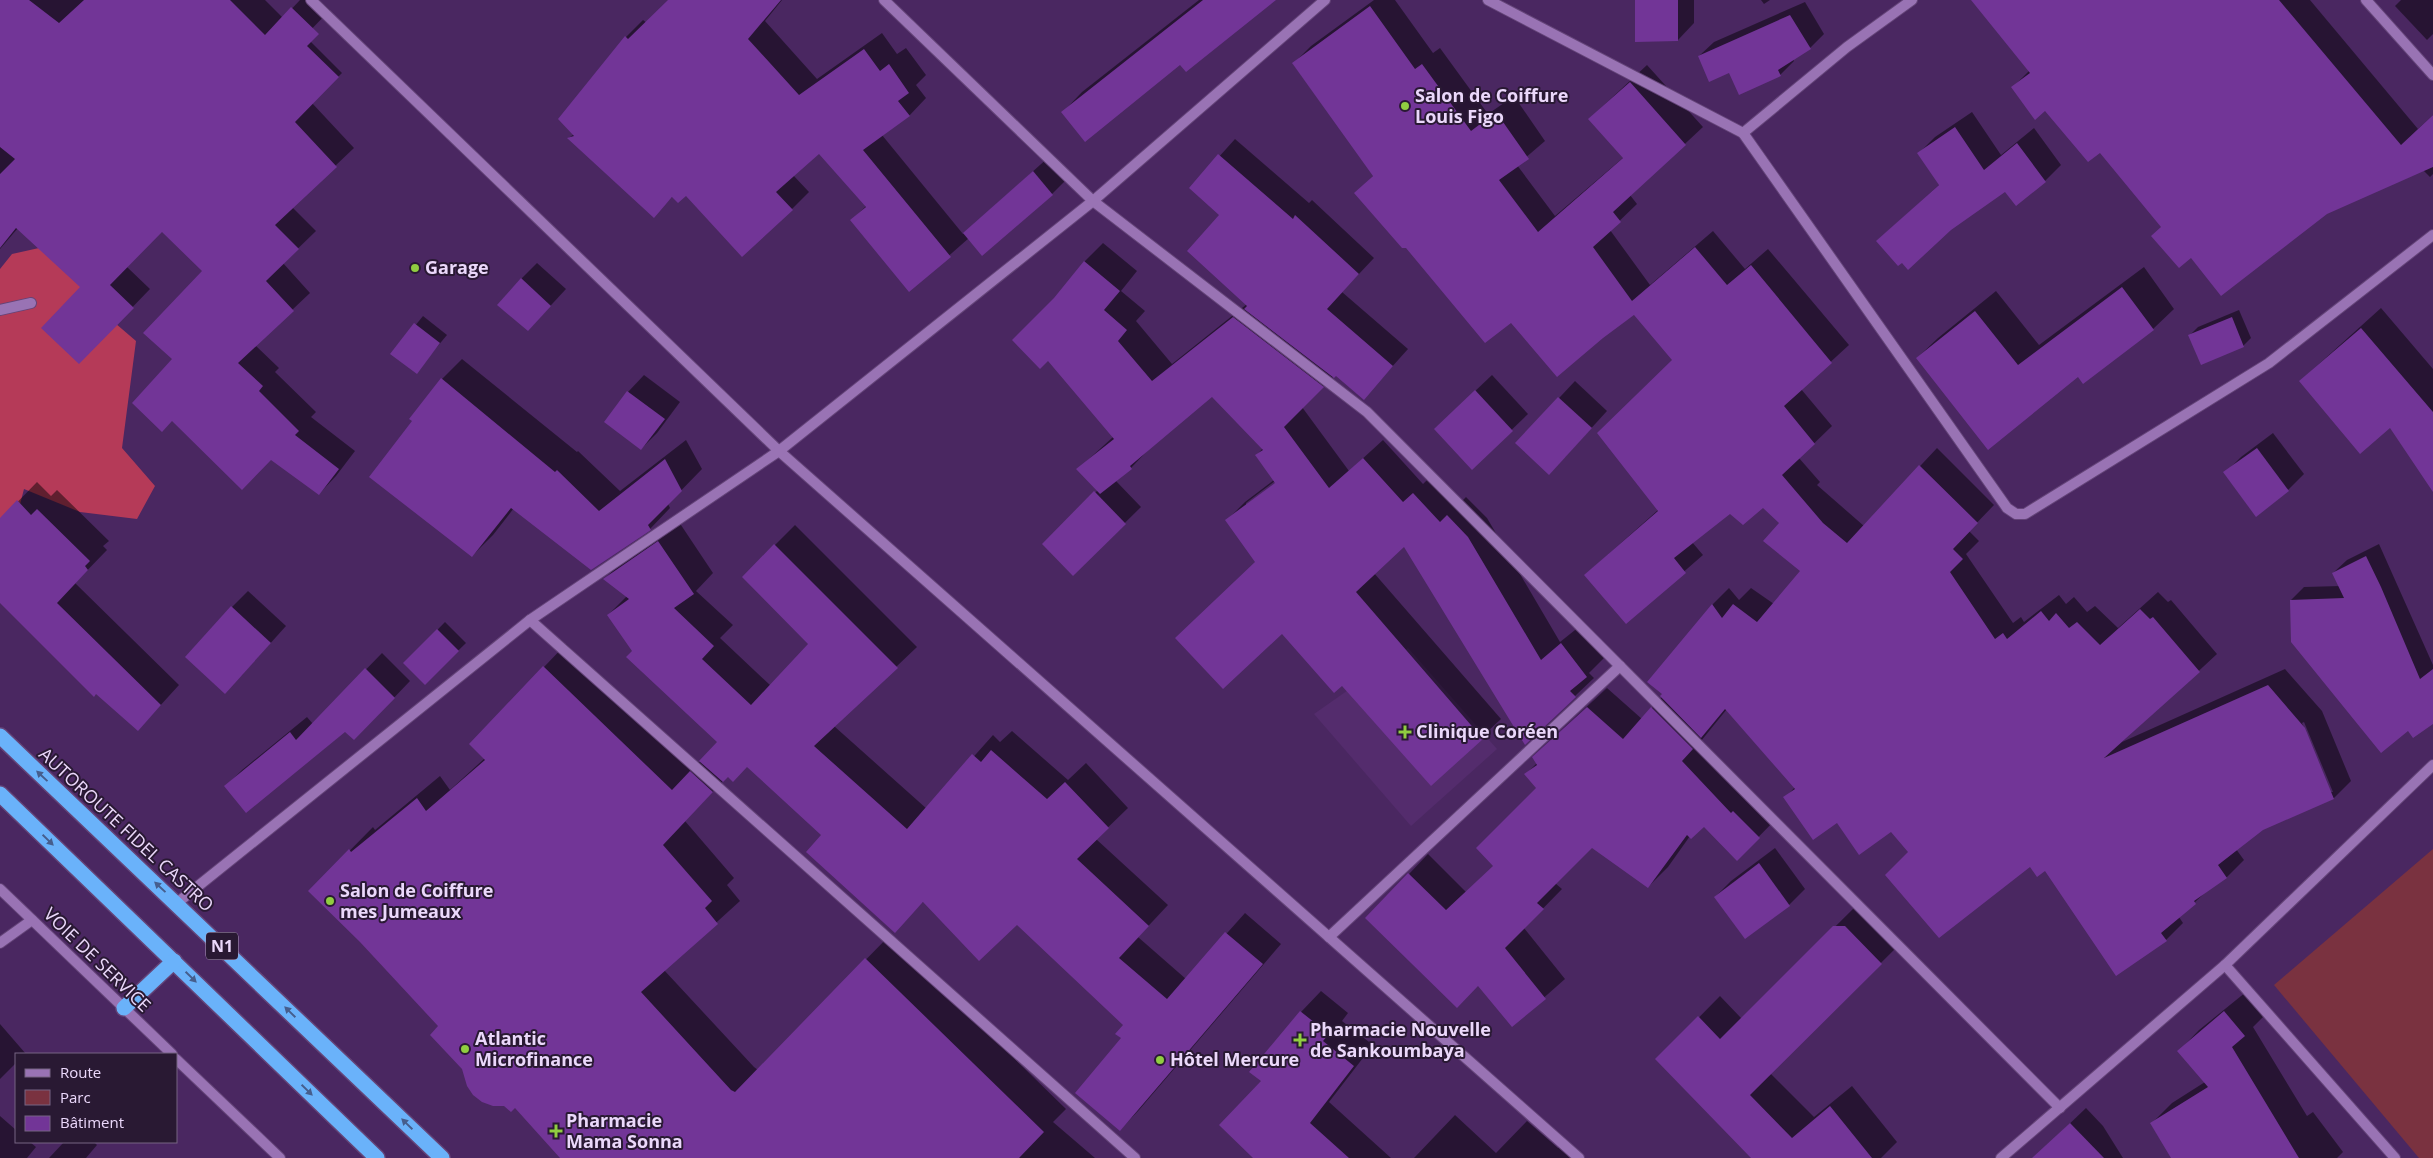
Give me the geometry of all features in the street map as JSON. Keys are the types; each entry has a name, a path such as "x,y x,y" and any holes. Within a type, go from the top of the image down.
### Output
{"highway":[{"name":"AUTOROUTE FIDEL CASTRO","path":"0,736 442,1158"},
{"name":"N1","path":"0,794 377,1158"},
{"path":"124,1008 174,961"}],"street":[{"path":"311,0 779,451 1579,1158"},
{"path":"884,0 1093,201 1367,412 2060,1108"},
{"path":"177,904 530,620 779,451 1093,201 1325,0"},
{"path":"1488,0 1743,133 2008,508 2016,514 2025,514 2269,363 2433,235"},
{"path":"1743,133 1847,46 1912,0"},
{"path":"2366,0 2433,75"},
{"path":"0,310 31,303"},
{"path":"530,620 1135,1158"},
{"path":"1329,937 1620,666"},
{"path":"2001,1158 2225,965 2433,765"},
{"name":"VOIE DE SERVICE","path":"0,889 171,1053"},
{"path":"0,943 32,920"},
{"path":"2225,965 2395,1158"},
{"path":"178,1060 280,1158"}],"shaded area":[{"path":"57,244 87,299 136,341 122,448 155,486 137,519 80,512 24,489 12,535 0,541 0,269 12,254"},
{"name":"Clinique Coréen","path":"1408,648 1497,749 1411,826 1314,714"}],"green space":[{"path":"2433,849 2433,1158 2419,1158 2274,985"}],"building":[{"path":"0,0 29,0 59,23 84,0 230,0 265,35 291,7 319,34 307,46 339,77 295,122 337,167 275,225 299,249 266,281 294,311 238,363 263,386 259,391 299,431 295,435 339,469 319,495 271,460 242,490 172,421 162,432 132,403 172,359 143,333 202,271 162,232 110,285 134,308 79,364 41,328 80,287 16,228 0,248 0,174 15,159 0,147"},
{"path":"668,0 781,0 748,39 799,95 864,49 880,71 889,64 909,93 898,101 910,116 863,150 951,257 909,292 850,220 866,207 819,154 776,192 793,210 742,257 686,196 678,203 672,197 654,218 567,138 574,136 558,119 625,36 628,39"},
{"path":"1203,0 1276,0 1186,72 1180,65 1085,142 1061,112"},
{"path":"1635,0 1678,0 1678,41 1635,42"},
{"path":"1971,0 2279,0 2401,145 2433,115 2433,167 2327,214 2221,296 2191,258 2179,268 2151,236 2161,227 2100,153 2088,162 2045,111 2035,120 2011,87 2030,73"},
{"path":"1370,6 1415,69 1422,64 1471,131 1496,112 1529,159 1499,180 1538,232 1623,158 1588,119 1630,82 1686,145 1613,212 1621,222 1593,247 1632,301 1695,247 1727,285 1751,265 1832,363 1784,406 1815,444 1782,475 1823,523 1847,543 1919,465 1978,523 1953,549 1963,559 1950,572 1995,639 2003,633 2007,639 2041,611 2049,621 2056,613 2069,628 2077,622 2100,645 2140,609 2150,619 2153,617 2200,672 2104,758 2268,685 2305,728 2334,799 2263,830 2218,865 2227,878 2194,901 2196,904 2161,933 2167,941 2116,976 2045,871 2037,877 2030,867 1939,938 1885,875 1908,852 1891,832 1859,855 1837,823 1813,840 1783,797 1795,789 1725,709 1701,738 1660,696 1662,694 1647,682 1712,604 1722,618 1733,604 1757,622 1800,571 1763,541 1779,523 1763,508 1743,525 1730,514 1674,558 1686,573 1626,624 1584,575 1658,511 1597,433 1672,360 1634,315 1603,338 1557,377 1511,323 1485,343 1406,248 1402,248 1354,193 1373,176 1292,63"},
{"path":"1790,15 1811,49 1778,70 1781,76 1739,95 1729,73 1709,82 1698,56"},
{"path":"1955,127 1984,170 2017,143 2046,182 2016,206 2005,192 1951,230 1908,270 1902,263 1898,266 1876,241 1939,185 1917,153"},
{"path":"1218,154 1293,219 1295,215 1359,274 1327,309 1393,366 1364,400 1336,376 1334,378 1244,309 1247,306 1187,251 1219,215 1189,188"},
{"path":"1033,171 1053,195 982,256 963,233"},
{"path":"1084,261 1120,291 1104,310 1127,330 1118,341 1152,381 1233,317 1324,387 1284,427 1329,488 1363,458 1403,502 1413,493 1440,522 1447,515 1468,537 1541,660 1561,643 1587,677 1570,691 1576,697 1525,745 1404,547 1356,592 1483,739 1431,786 1342,686 1334,693 1282,634 1223,689 1175,638 1255,562 1225,520 1275,483 1255,455 1263,450 1212,397 1130,466 1132,469 1100,494 1076,469 1114,439 1048,361 1040,369 1012,340 1054,298"},
{"path":"521,278 551,306 528,331 497,305"},
{"path":"2122,287 2154,330 2083,384 2078,377 1988,450 1916,358 1975,311 2018,365"},
{"path":"2232,317 2244,347 2201,365 2188,335"},
{"path":"414,323 440,343 417,374 390,354"},
{"path":"2361,328 2433,412 2433,492 2390,428 2360,454 2299,381"},
{"path":"441,378 555,472 557,470 599,511 665,459 682,491 648,525 651,530 591,570 511,508 472,557 369,477 412,421 409,419"},
{"path":"1475,390 1513,431 1472,470 1434,429"},
{"path":"627,391 665,419 641,450 604,422"},
{"path":"1558,397 1592,428 1549,475 1515,443"},
{"path":"2257,448 2289,491 2256,517 2223,472"},
{"path":"1094,491 1126,524 1073,576 1042,544"},
{"path":"17,500 31,515 37,509 90,561 85,566 88,570 57,603 161,705 138,731 96,694 94,697 0,603 0,518"},
{"path":"658,541 694,594 674,608 714,646 702,659 751,705 808,644 742,577 774,544 898,668 814,746 907,829 972,754 981,762 991,750 1047,799 1065,782 1109,828 1077,859 1149,926 1119,958 1167,999 1225,932 1263,964 1120,1131 1075,1093 1121,1038 1115,1034 1123,1025 1017,925 979,961 923,902 895,933 806,852 821,835 747,767 733,782 728,777 723,782 699,761 717,742 626,657 632,651 607,615 629,599 603,579"},
{"path":"2366,556 2420,679 2433,669 2433,724 2413,738 2408,731 2381,753 2291,642 2290,600 2344,598 2332,573"},
{"path":"231,606 271,643 225,694 185,657"},
{"path":"437,629 459,651 425,685 403,663"},
{"path":"543,666 672,790 690,771 713,792 663,845 712,901 705,908 718,924 641,992 731,1090 735,1092 865,958 1044,1132 1019,1158 560,1158 515,1108 511,1112 504,1106 493,1106 482,1102 473,1095 467,1086 462,1069 430,1035 438,1026 360,942 308,891 349,849 351,852 417,798 426,811 485,760 469,744"},
{"path":"365,668 395,698 354,740 345,732 246,813 224,786 290,732 296,740"},
{"path":"1587,707 1623,739 1651,707 1693,749 1682,761 1731,813 1733,811 1760,838 1737,861 1704,827 1691,839 1687,835 1648,888 1592,848 1537,903 1544,909 1505,948 1546,999 1512,1027 1478,986 1457,1008 1365,918 1408,873 1446,910 1493,866 1476,848 1536,788 1524,774 1537,765 1532,757"},
{"path":"1759,863 1790,906 1745,939 1714,897"},
{"path":"1833,926 1845,926 1882,964 1750,1095 1792,1138 1830,1106 1872,1158 1751,1158 1655,1059 1698,1016 1720,1039"},
{"path":"1300,1011 1329,1034 1323,1041 1354,1066 1310,1123 1349,1158 1253,1158 1219,1125 1261,1081 1249,1072"},
{"path":"2224,1011 2245,1036 2232,1047 2299,1158 2171,1158 2150,1123 2208,1087 2177,1051"},
{"path":"2070,1123 2104,1158 2032,1158"}],"place":[{"name":"Salon de Coiffure Louis Figo","path":"1405,106"},
{"name":"Garage","path":"415,268"},
{"name":"Clinique Coréen","path":"1405,732"},
{"name":"Salon de Coiffure mes Jumeaux","path":"330,901"},
{"name":"Pharmacie Nouvelle de Sankoumbaya","path":"1300,1040"},
{"name":"Atlantic Microfinance","path":"465,1049"},
{"name":"Hôtel Mercure","path":"1160,1060"},
{"name":"Pharmacie Mama Sonna","path":"556,1131"}]}
